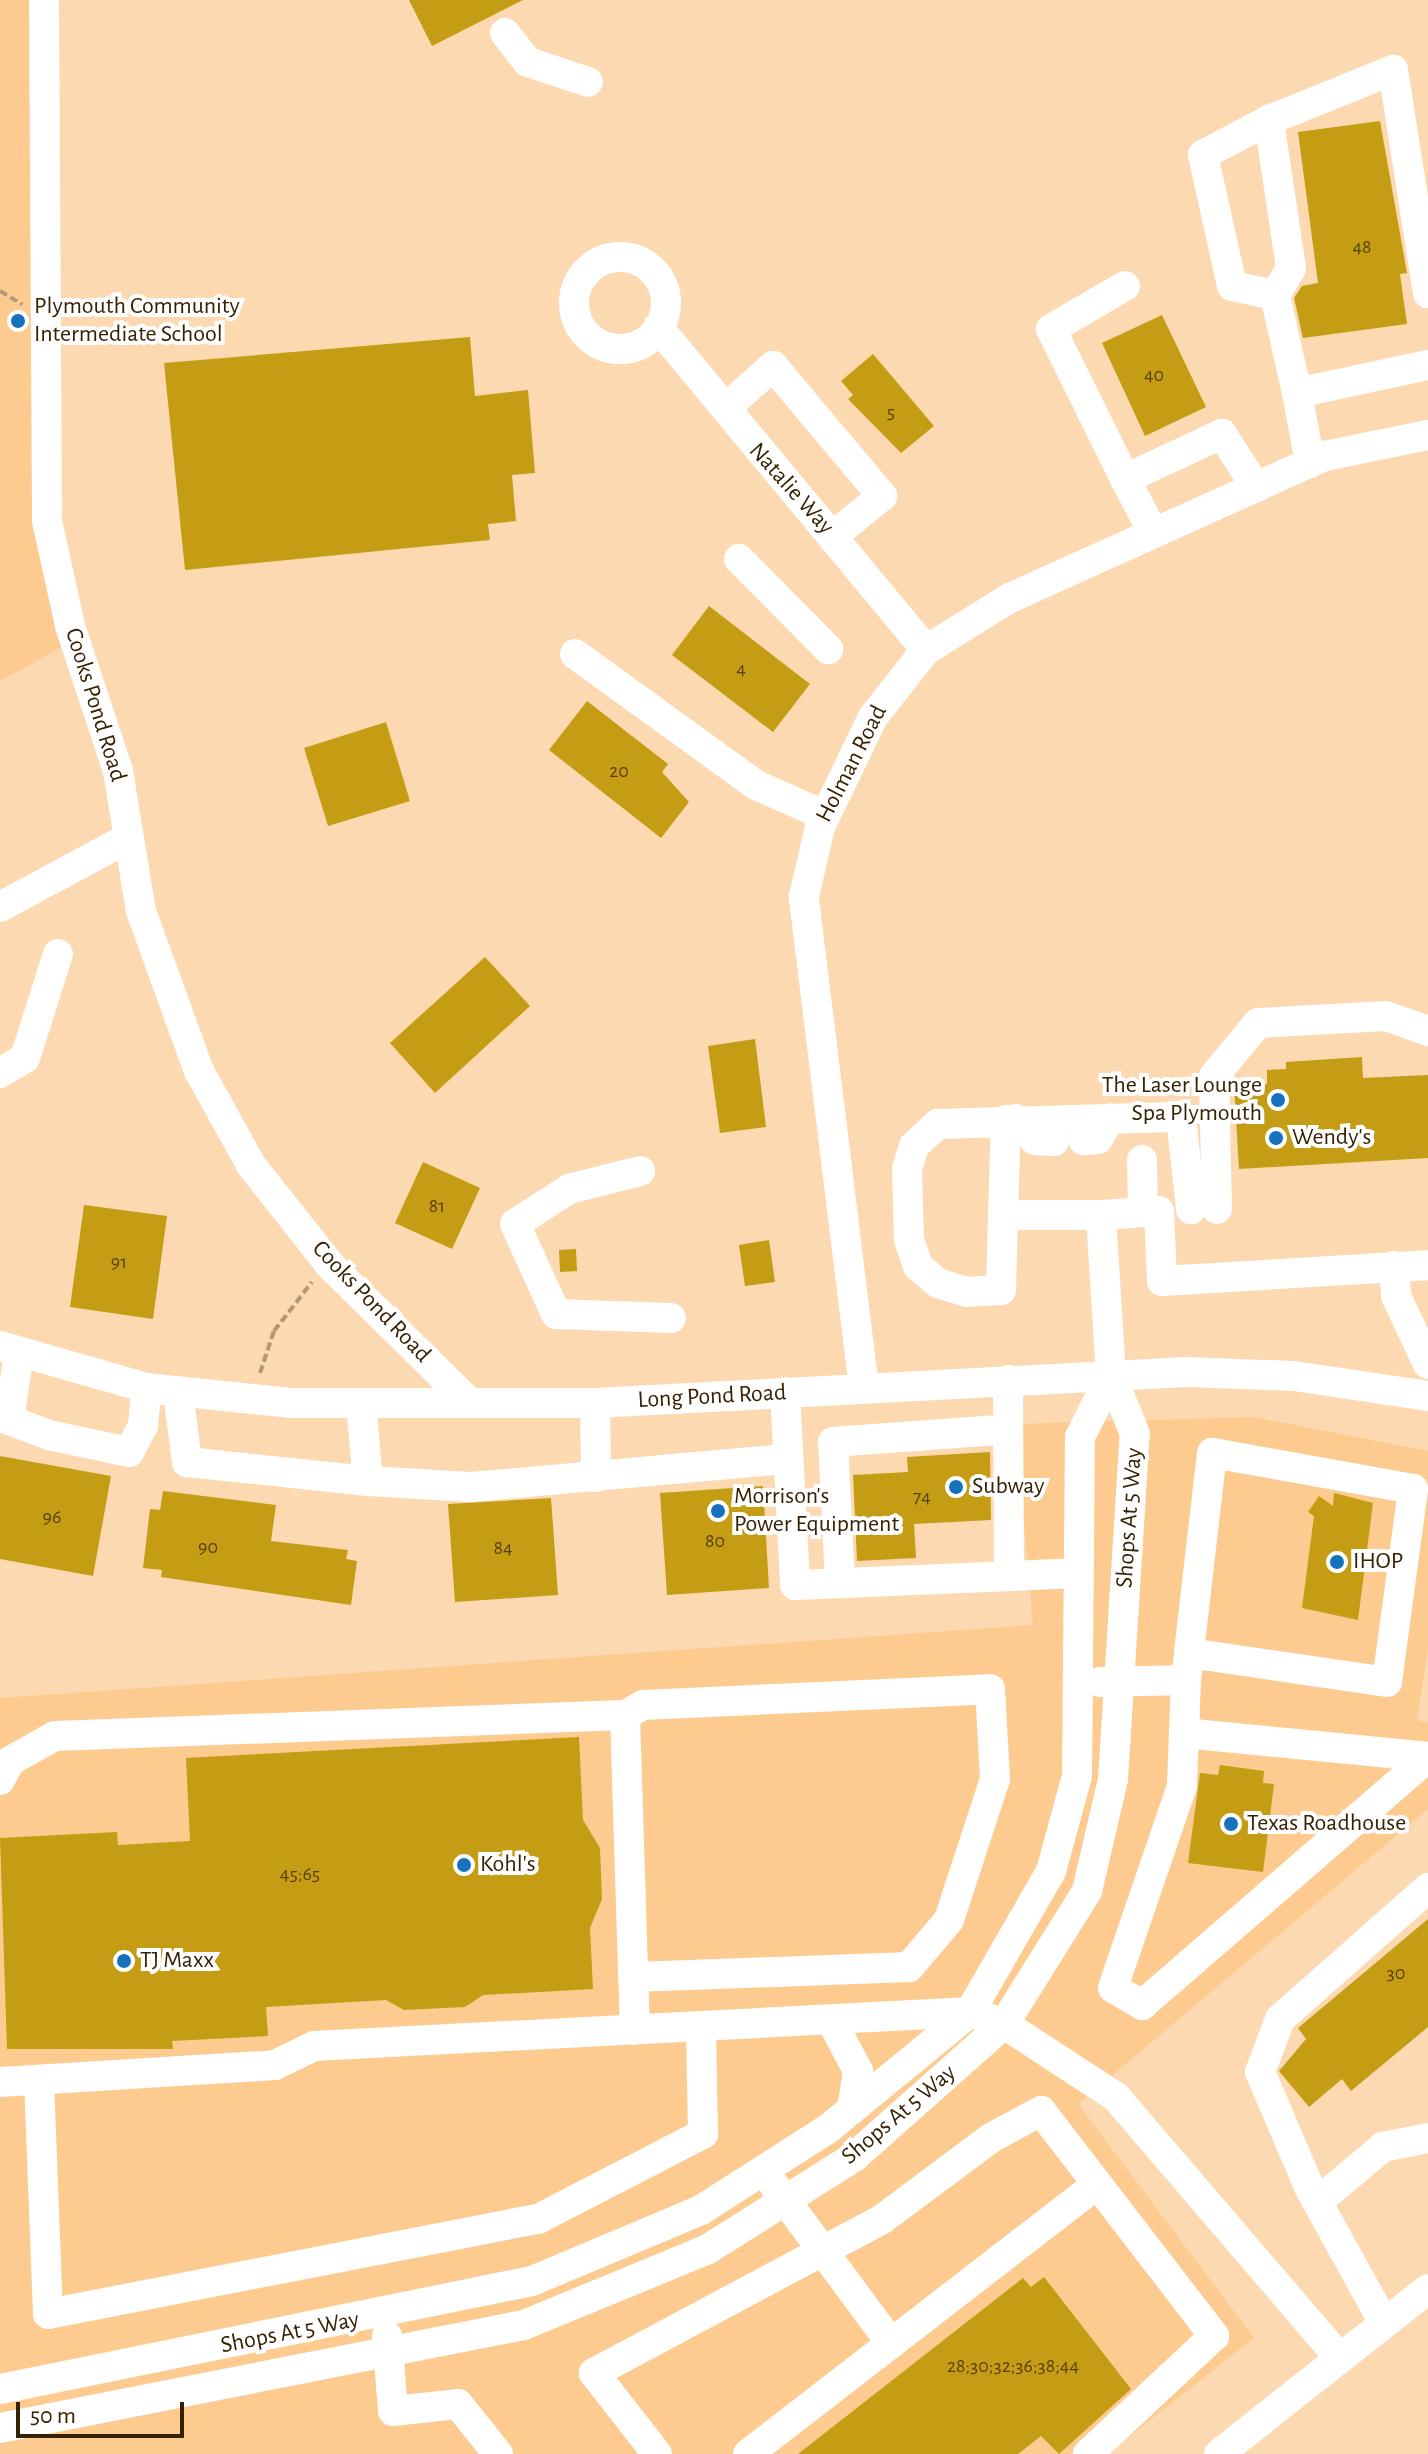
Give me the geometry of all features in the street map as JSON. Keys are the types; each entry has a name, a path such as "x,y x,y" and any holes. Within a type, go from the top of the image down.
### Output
{"street":[{"name":"Cooks Pond Road","path":"44,0 47,521 70,626 118,771 141,911 199,1071 251,1165 330,1265 466,1399"},
{"path":"505,33 528,62 588,82"},
{"path":"1275,295 1232,286 1203,155 1269,120 1393,70 1428,293"},
{"path":"1269,120 1291,268 1275,295 1310,463"},
{"path":"1125,286 1051,329 1153,532"},
{"name":"Natalie Way","path":"658,327 727,407 741,434 833,536 926,650"},
{"path":"1297,393 1428,365"},
{"path":"727,407 773,366 882,496 833,536"},
{"path":"1125,479 1222,434 1256,487"},
{"name":"Holman Road","path":"864,1388 806,929 805,875 824,815 873,717 926,650 1010,598 1310,463 1428,435"},
{"path":"739,559 828,649"},
{"path":"575,654 756,785 824,815"},
{"path":"0,907 128,838"},
{"path":"0,1073 25,1058 58,954"},
{"path":"1181,1117 1258,1023 1386,1016 1428,1031"},
{"path":"1181,1117 1204,1209 1214,1076"},
{"path":"1011,1120 1003,1215 1001,1290 967,1292 918,1266 909,1240 907,1169 914,1146 938,1124 1011,1120 1181,1117"},
{"path":"1011,1120 1035,1140 1069,1141 1098,1139 1110,1118"},
{"path":"1142,1160 1143,1212"},
{"path":"640,1171 569,1189 515,1224 556,1314 671,1318"},
{"path":"1003,1215 1101,1215 1159,1211 1162,1281 1428,1265"},
{"path":"1101,1215 1111,1375"},
{"path":"1394,1266 1396,1296 1428,1364"},
{"path":"9,1350 5,1422 129,1452 143,1426 146,1388"},
{"name":"Long Pond Road","path":"9,1350 146,1388 256,1399 361,1404 466,1399 595,1403 1111,1375 1268,1374 1428,1396"},
{"name":"Shops At 5 Way","path":"4,2388 384,2314 532,2281 701,2210 852,2109 970,2012 1051,1871 1077,1776 1080,1437 1111,1375"},
{"name":"Shops At 5 Way","path":"7,2427 524,2325 708,2249 854,2157 1004,2024 1087,1891 1113,1779 1135,1434 1111,1375"},
{"path":"1008,1380 1009,1576"},
{"path":"901,1386 901,1437"},
{"path":"178,1392 187,1462 368,1481 471,1487 784,1459"},
{"path":"785,1392 784,1459 795,1585 1079,1573"},
{"path":"595,1403 596,1477"},
{"path":"361,1404 368,1481"},
{"path":"840,1583 833,1442 1008,1429"},
{"path":"1078,1681 1119,1682 1188,1667 1387,1682 1413,1489 1212,1453 1188,1667 1182,1786 1113,1988 1142,2005 1428,1757"},
{"path":"0,1780 10,1761 55,1736 625,1715 643,1705 990,1689 995,1779 949,1920 909,1967 633,1977"},
{"path":"625,1715 635,2030"},
{"path":"1184,1733 1428,1757"},
{"path":"1384,2323 1317,2202 1260,2072 1280,2019 1428,1888"},
{"path":"0,2082 275,2065 314,2046 970,2012 1004,2024 1116,2097 1340,2358"},
{"path":"831,2020 858,2071 852,2109"},
{"path":"39,2080 48,2314 538,2219 703,2134 701,2026"},
{"path":"657,2454 594,2373 820,2254 1041,2111 1214,2336 1088,2454"},
{"path":"1317,2202 1383,2147 1428,2138"},
{"path":"764,2170 820,2254 891,2343"},
{"path":"748,2454 1097,2184"},
{"path":"1219,2454 1428,2289"},
{"path":"384,2314 393,2411 458,2404 498,2454"},
{"path":"4,2388 7,2427"}],"path":[{"path":"256,1399 274,1331 330,1265"}],"shaded area":[{"name":"Plymouth Community Intermediate School","path":"0,0 38,0 37,261 69,643 0,681"},
{"path":"1254,1417 1428,1451 1428,1649 1417,1720 1428,1723 1428,1809 1078,2104 1254,2338 1107,2454 0,2454 0,1698 1033,1625 1015,1424"}],"building":[{"path":"409,0 523,0 432,46"},
{"path":"1380,121 1407,273 1400,274 1407,324 1303,338 1294,298 1302,286 1318,283 1298,132"},
{"path":"1162,315 1206,407 1145,436 1102,343"},
{"path":"470,337 475,396 528,390 535,473 512,475 516,521 488,524 490,540 185,570 164,363"},
{"path":"873,354 934,426 901,453 848,399 853,395 841,381"},
{"path":"709,606 810,684 773,732 672,655"},
{"path":"587,701 668,764 662,772 689,802 661,838 549,750"},
{"path":"386,722 410,801 328,826 304,748"},
{"path":"485,957 530,1006 435,1093 390,1043"},
{"path":"755,1039 766,1127 720,1133 708,1046"},
{"path":"1362,1057 1363,1078 1428,1075 1428,1158 1239,1169 1234,1086 1267,1084 1267,1070 1286,1069 1286,1062"},
{"path":"423,1162 480,1188 452,1249 395,1223"},
{"path":"84,1205 167,1216 153,1319 70,1307"},
{"path":"769,1240 775,1282 745,1286 739,1245"},
{"path":"576,1249 577,1271 560,1272 559,1250"},
{"path":"990,1452 991,1520 914,1524 916,1558 857,1561 853,1475 908,1472 907,1457"},
{"path":"0,1456 111,1476 93,1576 0,1559"},
{"path":"763,1486 769,1588 667,1595 660,1493"},
{"path":"163,1491 276,1505 271,1541 348,1550 346,1559 357,1561 351,1605 161,1577 162,1570 143,1568 150,1509 160,1510"},
{"name":"IHOP","path":"1334,1493 1373,1503 1358,1620 1302,1608 1314,1516 1308,1512 1319,1496 1333,1506"},
{"path":"551,1498 558,1595 455,1602 448,1504"},
{"path":"579,1737 583,1820 600,1848 602,1899 590,1928 593,1989 483,1995 465,2007 404,2010 386,2000 266,2007 268,2036 172,2041 173,2049 7,2049 0,1838 117,1832 118,1845 190,1841 186,1758"},
{"name":"Texas Roadhouse","path":"1220,1765 1264,1771 1263,1783 1274,1784 1263,1872 1188,1863 1200,1773 1218,1775"},
{"path":"1428,1919 1428,2027 1351,2091 1342,2079 1309,2107 1279,2071 1306,2039 1298,2028"},
{"path":"1044,2277 1131,2389 1059,2454 1041,2436 1018,2454 798,2454 1023,2278 1031,2287"}],"place":[{"name":"Plymouth Community Intermediate School","path":"18,321"},
{"name":"The Laser Lounge Spa Plymouth","path":"1278,1100"},
{"name":"Wendy's","path":"1276,1138"},
{"name":"Subway","path":"956,1487"},
{"name":"Morrison's Power Equipment","path":"718,1511"},
{"name":"IHOP","path":"1337,1562"},
{"name":"Texas Roadhouse","path":"1231,1824"},
{"name":"Kohl's","path":"464,1865"},
{"name":"TJ Maxx","path":"124,1961"}]}
